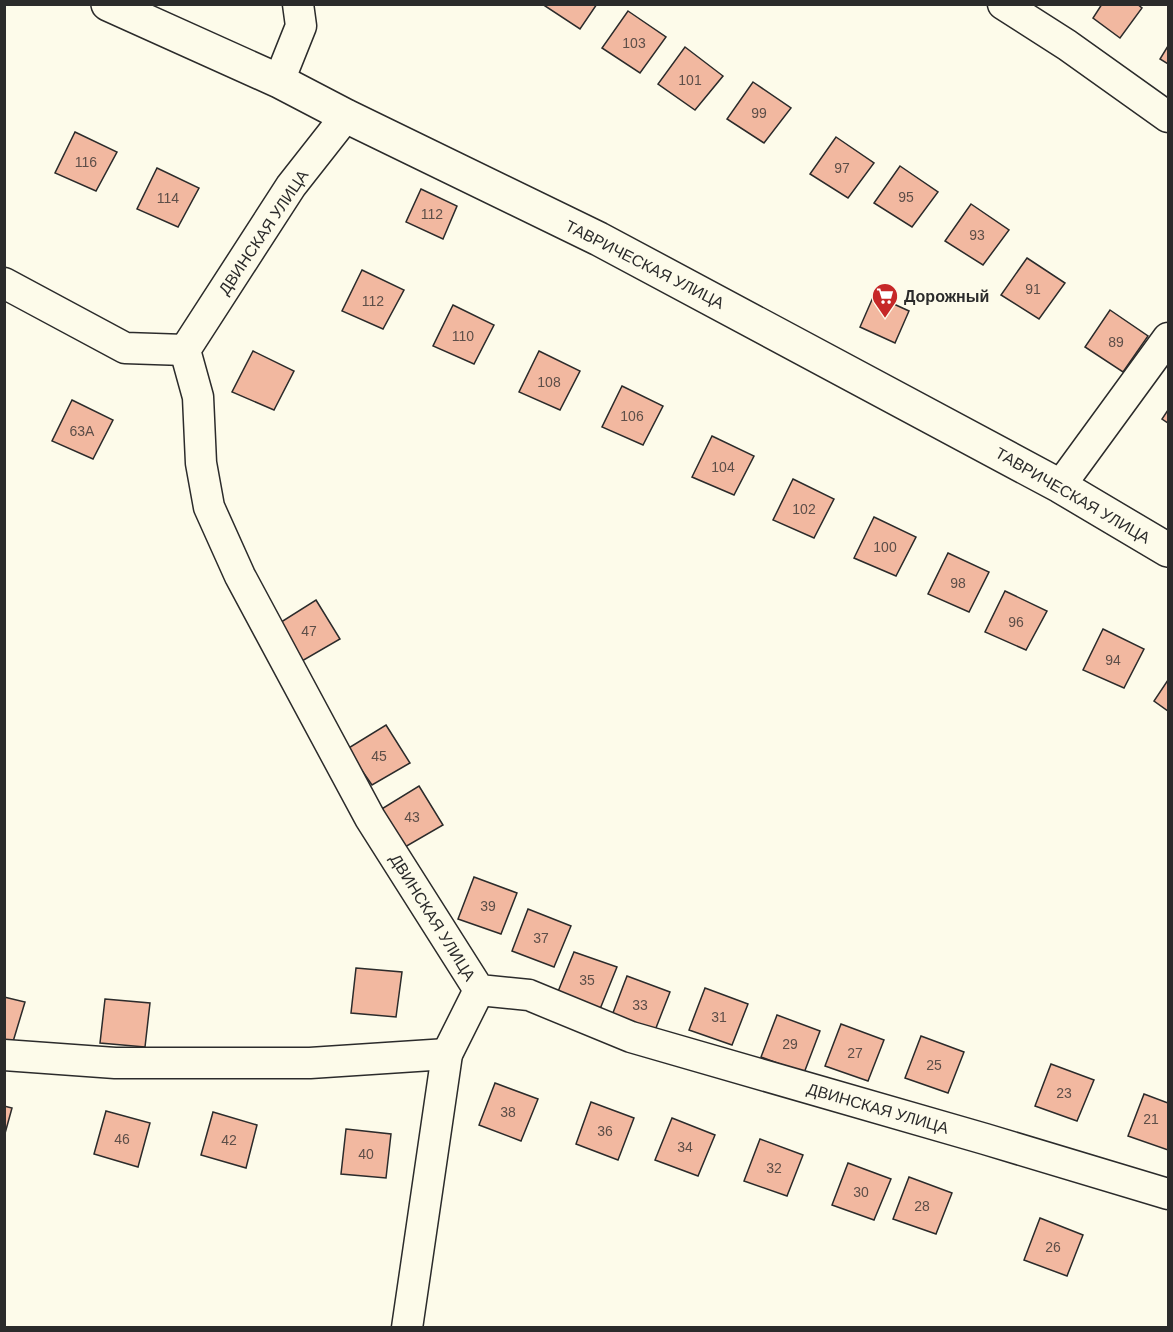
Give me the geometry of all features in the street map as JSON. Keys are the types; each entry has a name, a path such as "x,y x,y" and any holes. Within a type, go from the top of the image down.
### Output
{"main road":[{"name":"ТАВРИЧЕСКАЯ УЛИЦА","path":"108,4 279,81 599,239 1060,486 1168,550"}],"street":[{"path":"279,81 301,26 298,4"},
{"path":"1003,4 1168,117"},
{"name":"ДВИНСКАЯ УЛИЦА","path":"346,116 291,186 185,350 198,397 201,463 209,507 246,586 370,818 479,990 529,995 631,1037 977,1136 1168,1194"},
{"path":"4,283 125,348 185,350"},
{"path":"1060,486 1168,338"},
{"path":"407,1328 447,1054 479,990"},
{"path":"4,1055 116,1063 310,1064 447,1054"}],"building":[{"path":"542,4 597,4 580,29"},
{"path":"1102,4 1137,4 1142,8 1120,38 1093,18"},
{"path":"628,11 666,37 640,73 602,48"},
{"path":"1168,46 1168,64 1160,59"},
{"path":"685,47 723,76 695,110 658,84"},
{"path":"753,82 791,108 764,143 727,119"},
{"path":"75,132 117,152 96,191 55,173"},
{"path":"836,137 874,163 848,198 810,174"},
{"path":"900,166 938,192 912,227 874,203"},
{"path":"157,168 199,188 178,227 137,209"},
{"path":"421,189 457,206 443,239 406,222"},
{"path":"971,204 1009,230 983,265 945,241"},
{"path":"1027,258 1065,283 1039,319 1001,295"},
{"path":"362,270 404,290 383,329 342,311"},
{"name":"Дорожный","path":"874,295 909,311 895,343 860,327"},
{"path":"453,305 494,325 474,364 433,346"},
{"path":"1110,310 1148,336 1123,372 1085,347"},
{"path":"253,351 294,371 274,410 232,392"},
{"path":"539,351 580,371 560,410 519,392"},
{"path":"622,386 663,406 643,445 602,427"},
{"path":"72,400 113,420 93,459 52,441"},
{"path":"1168,410 1168,423 1162,419"},
{"path":"712,436 754,456 734,495 692,477"},
{"path":"793,479 834,499 814,538 773,520"},
{"path":"874,517 916,537 896,576 854,558"},
{"path":"948,553 989,572 969,612 928,594"},
{"path":"1005,591 1047,611 1026,650 985,632"},
{"path":"316,600 340,639 302,661 278,624"},
{"path":"1103,629 1144,649 1124,688 1083,670"},
{"path":"1168,680 1168,711 1154,701"},
{"path":"386,725 410,763 372,785 347,749"},
{"path":"419,786 443,825 405,847 380,810"},
{"path":"474,877 517,893 501,934 458,919"},
{"path":"528,909 571,926 554,967 512,951"},
{"path":"574,952 617,967 600,1009 557,994"},
{"path":"356,968 402,972 396,1017 351,1013"},
{"path":"627,976 670,992 654,1033 611,1018"},
{"path":"705,988 748,1004 732,1045 689,1030"},
{"path":"4,997 25,1002 12,1045 4,1043"},
{"path":"105,999 150,1003 145,1047 100,1043"},
{"path":"777,1015 820,1031 804,1073 761,1057"},
{"path":"841,1024 884,1040 868,1081 825,1066"},
{"path":"921,1036 964,1052 948,1093 905,1078"},
{"path":"1051,1064 1094,1080 1077,1121 1035,1106"},
{"path":"495,1083 538,1099 521,1141 479,1125"},
{"path":"1144,1094 1168,1103 1168,1150 1128,1136"},
{"path":"591,1102 634,1118 618,1160 576,1144"},
{"path":"4,1106 12,1108 4,1137"},
{"path":"106,1111 150,1123 138,1167 94,1154"},
{"path":"213,1112 257,1125 246,1168 201,1155"},
{"path":"672,1118 715,1135 698,1176 655,1160"},
{"path":"346,1129 391,1134 386,1178 341,1174"},
{"path":"760,1139 803,1155 787,1196 744,1181"},
{"path":"848,1163 891,1179 874,1220 832,1205"},
{"path":"909,1177 952,1193 936,1234 893,1219"},
{"path":"1040,1218 1083,1235 1067,1276 1024,1260"}],"place":[{"name":"Дорожный","path":"885,319"}]}
